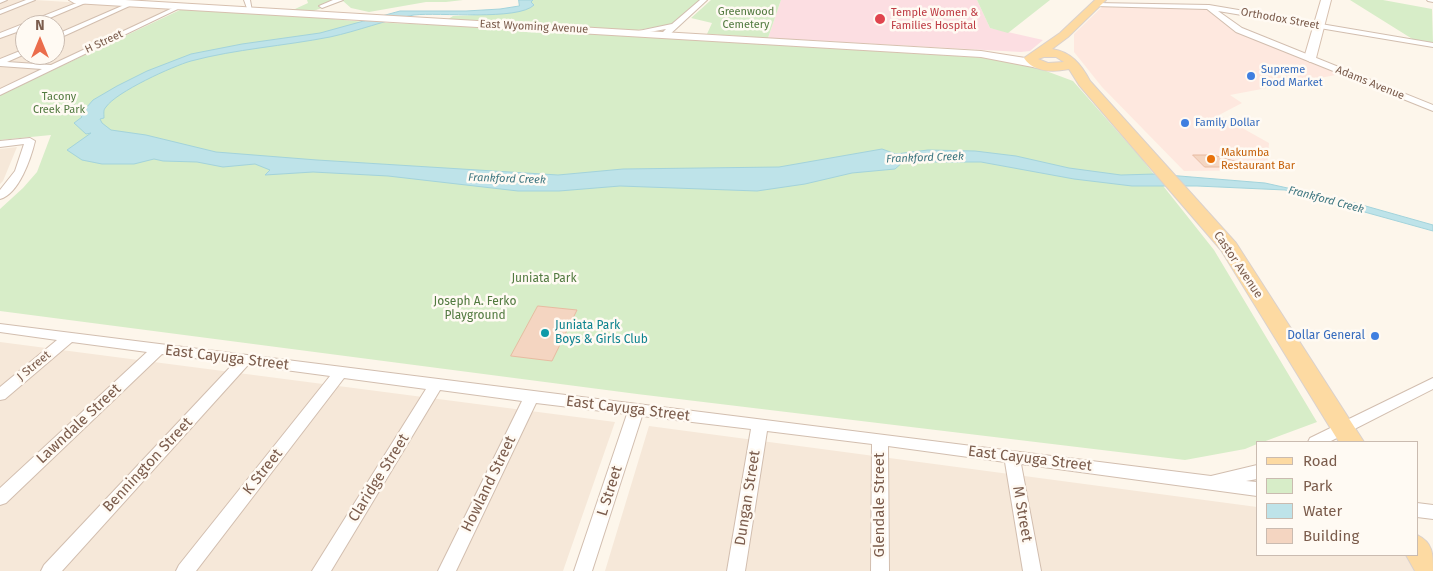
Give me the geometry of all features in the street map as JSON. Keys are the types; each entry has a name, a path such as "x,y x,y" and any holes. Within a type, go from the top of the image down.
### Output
{"main road":[{"path":"1064,35 1068,61 1062,67 1040,60 1056,39 1064,35 1098,2"},
{"name":"Castor Avenue","path":"1040,60 1084,82"},
{"name":"Castor Avenue","path":"1068,61 1084,82 1229,247 1347,435"},
{"path":"1418,550 1431,571"}],"street":[{"path":"0,1 4,0"},
{"path":"0,12 32,0"},
{"name":"East Wyoming Avenue","path":"74,0 181,6 249,5 264,11 994,55 1040,60"},
{"path":"322,6 340,0"},
{"path":"664,35 704,0"},
{"path":"1310,58 1326,0"},
{"path":"53,15 87,1"},
{"name":"Orthodox Street","path":"1098,2 1206,3 1319,26 1433,46"},
{"path":"65,34 133,3"},
{"name":"Adams Avenue","path":"1206,3 1239,30 1433,108"},
{"name":"H Street","path":"0,92 181,6"},
{"path":"633,33 676,25"},
{"path":"0,36 15,30"},
{"path":"0,63 15,56"},
{"path":"0,63 51,67"},
{"path":"0,144 30,142 27,158 20,174 1,193"},
{"name":"East Cayuga Street","path":"0,328 158,350 880,439 1256,489"},
{"name":"J Street","path":"0,395 68,338"},
{"name":"Lawndale Street","path":"0,498 158,350"},
{"name":"Bennington Street","path":"50,571 246,360"},
{"name":"K Street","path":"185,571 341,372"},
{"path":"1320,441 1347,435 1433,383"},
{"name":"Claridge Street","path":"321,571 436,385"},
{"name":"Howland Street","path":"447,571 531,397"},
{"name":"L Street","path":"583,571 636,410"},
{"name":"Dungan Street","path":"736,571 760,424"},
{"name":"Glendale Street","path":"880,439 880,571"},
{"name":"M Street","path":"1012,457 1032,571"},
{"path":"1208,482 1256,472"},
{"path":"1418,510 1433,512"}],"shaded area":[{"path":"0,0 34,0 173,8 65,59 65,15 15,15 15,65 51,65 0,89"},
{"name":"Temple Women & Families Hospital","path":"781,0 977,0 990,28 1043,40 1030,51 1021,52 768,38"},
{"path":"1102,7 1206,8 1237,31 1341,74 1230,95 1242,103 1219,115 1269,143 1267,170 1184,171 1102,87 1074,52 1074,34"},
{"path":"17,147 3,181 0,184 0,149"},
{"path":"0,342 615,422 563,571 0,571"},
{"path":"649,426 1256,507 1256,556 1407,556 1416,571 605,571"}],"green space":[{"path":"307,0 463,0 426,2 369,12 351,8 343,1 298,16 366,22 439,25 453,16 477,15 525,6 528,0 702,0 671,25 630,31 626,36 990,58 1038,68 1073,81 1141,158 1214,250 1317,422 1266,441 1256,441 1256,444 1245,449 1185,460 637,394 0,311 0,209 37,172 51,135 0,140 0,95 182,9 282,15 308,3"},
{"name":"Greenwood Cemetery","path":"711,0 781,0 768,38 707,34 712,23 691,18"},
{"path":"977,0 1050,0 1008,33 990,28"},
{"path":"1350,0 1383,0 1432,9 1433,43 1414,40"}],"water":[{"name":"Frankford Creek","path":"519,0 533,0 531,2 534,5 525,10 512,13 414,15 330,37 225,53 191,61 159,74 121,94 106,107 104,118 100,119 111,130 146,135 216,152 558,175 623,169 779,167 882,149 896,154 928,150 975,151 1016,156 1069,168 1121,175 1155,174 1265,183 1355,203 1433,225 1433,231 1285,190 1197,186 1132,186 1074,179 981,162 903,162 895,169 852,173 805,184 757,191 620,186 559,191 518,191 388,176 313,172 265,175 270,170 255,164 223,167 197,162 154,159 134,164 102,164 82,160 67,150 91,133 86,134 74,123 82,117 80,115 93,100 147,71 191,54 242,44 320,33 400,11 500,9 519,6"}],"building":[{"name":"Makumba Restaurant Bar","path":"1193,155 1213,155 1245,164 1244,167 1205,167"},
{"name":"Juniata Park Boys & Girls Club","path":"538,306 577,310 552,361 511,356"}],"place":[{"name":"Temple Women & Families Hospital","path":"880,19"},
{"name":"Supreme Food Market","path":"1251,76"},
{"name":"Family Dollar","path":"1185,123"},
{"name":"Makumba Restaurant Bar","path":"1211,159"},
{"name":"Juniata Park Boys & Girls Club","path":"545,333"},
{"name":"Dollar General","path":"1375,336"}],"park label":[{"name":"Tacony Creek Park","path":"59,103"},
{"name":"Juniata Park","path":"544,279"},
{"name":"Joseph A. Ferko Playground","path":"475,309"}]}
